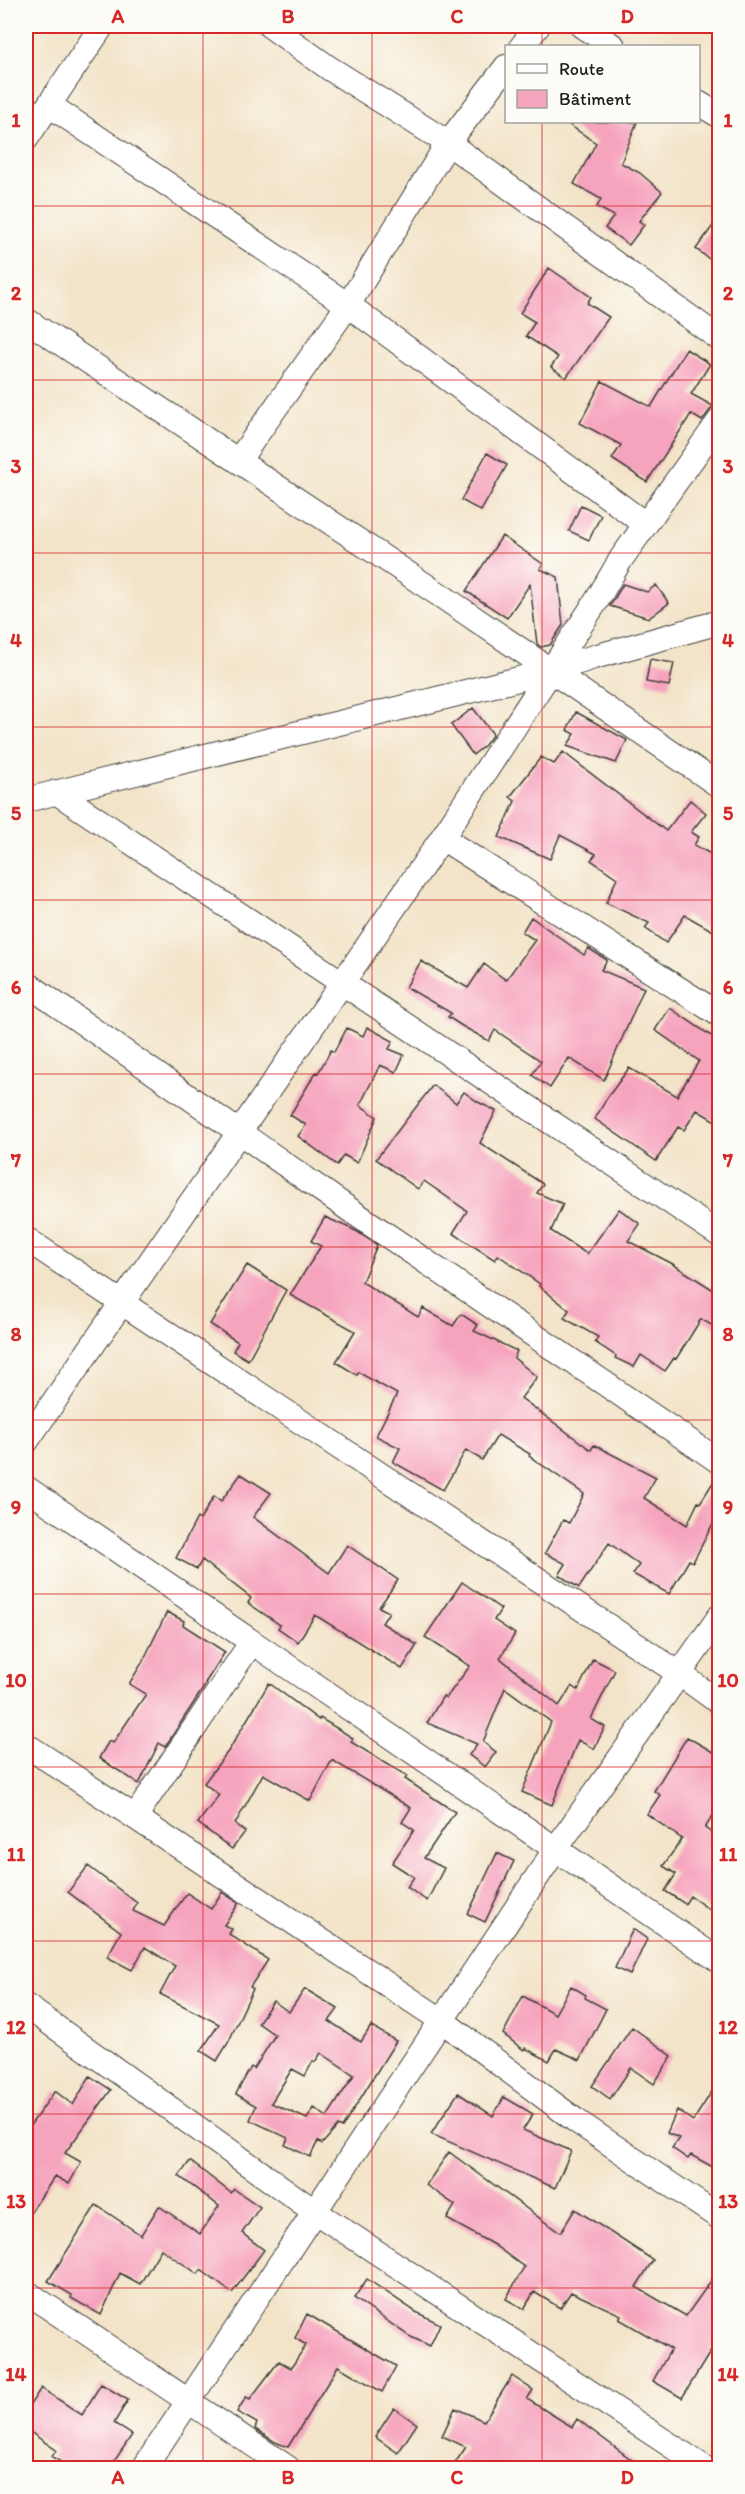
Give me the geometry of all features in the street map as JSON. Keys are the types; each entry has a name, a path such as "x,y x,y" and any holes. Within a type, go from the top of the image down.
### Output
{"street":[{"path":"26,139 102,26"},
{"path":"270,26 329,68 448,143 720,339"},
{"path":"523,45 538,26"},
{"path":"582,26 612,45"},
{"path":"238,461 348,305 448,143 505,70"},
{"path":"700,103 720,116"},
{"path":"49,105 348,305 645,524"},
{"path":"26,320 720,786"},
{"path":"26,1442 442,838 645,524 720,420"},
{"path":"26,800 551,671 720,622"},
{"path":"56,792 720,1235"},
{"path":"442,838 720,1014"},
{"path":"26,983 238,1133 720,1462"},
{"path":"26,1239 680,1674 720,1703"},
{"path":"26,1488 720,1961"},
{"path":"144,2469 555,1850 720,1616"},
{"path":"135,1817 251,1643"},
{"path":"26,1745 441,2020 575,2120 720,2218"},
{"path":"26,2006 314,2211 705,2469"},
{"path":"26,2292 288,2469"}],"building":[{"path":"566,123 637,123 621,163 640,173 662,192 639,221 644,225 629,245 605,228 614,216 597,207 601,199 574,184 596,143"},
{"path":"720,216 720,267 696,249"},
{"path":"549,268 591,297 587,303 609,317 566,378 551,367 558,357 526,336 535,322 520,313"},
{"path":"686,349 710,364 691,394 713,406 702,421 691,414 647,482 612,459 621,445 580,423 602,381 651,407"},
{"path":"487,453 507,465 481,511 461,500"},
{"path":"581,505 601,515 589,540 569,531"},
{"path":"502,536 543,564 540,569 558,577 563,625 550,645 541,647 537,644 530,584 507,618 466,591"},
{"path":"623,584 647,592 656,585 669,603 649,618 610,606"},
{"path":"650,659 674,663 669,686 646,682"},
{"path":"473,708 493,734 473,755 451,725"},
{"path":"576,712 627,740 616,763 567,746 575,734 567,730"},
{"path":"563,752 666,831 690,800 706,813 691,832 699,837 694,845 720,859 720,935 685,915 666,943 645,928 649,923 606,903 617,878 591,860 596,854 560,835 550,859 499,837 515,801 510,797 541,757 554,764"},
{"path":"531,917 584,955 588,948 607,960 601,970 644,988 604,1080 569,1058 550,1088 532,1075 541,1061 495,1030 489,1041 448,1017 451,1013 406,987 421,961 468,988 484,964 506,980 535,940 522,932"},
{"path":"670,1008 720,1042 720,1124 697,1110 684,1130 678,1127 656,1161 595,1119 629,1068 677,1096 699,1061 655,1030"},
{"path":"367,1027 393,1041 389,1049 404,1055 396,1072 380,1065 360,1105 377,1117 357,1163 344,1155 337,1165 298,1136 306,1125 290,1115 331,1050 334,1052 347,1028 363,1036"},
{"path":"433,1085 456,1103 464,1092 496,1111 480,1143 543,1184 537,1193 563,1204 551,1231 587,1254 619,1209 640,1224 628,1241 671,1263 720,1294 720,1330 701,1319 676,1359 674,1358 665,1371 641,1355 634,1367 615,1358 616,1356 595,1342 598,1337 564,1318 569,1310 539,1286 540,1284 498,1255 495,1260 453,1233 467,1211 424,1181 418,1189 376,1159"},
{"path":"325,1217 356,1231 377,1245 362,1282 418,1317 423,1308 453,1326 461,1314 478,1325 474,1331 517,1351 514,1358 537,1377 521,1398 591,1450 594,1445 656,1477 644,1498 687,1525 698,1502 700,1503 717,1476 720,1476 720,1510 693,1562 689,1560 669,1594 633,1574 639,1565 609,1543 579,1588 559,1575 566,1564 545,1553 563,1520 569,1523 584,1494 529,1456 530,1454 498,1435 482,1460 466,1450 443,1490 393,1462 400,1448 376,1436 397,1394 336,1362 355,1331 290,1295 321,1246 311,1241"},
{"path":"247,1265 286,1290 248,1360 233,1351 238,1342 210,1324"},
{"path":"241,1474 271,1493 253,1517 329,1573 347,1545 398,1580 379,1607 389,1612 382,1623 417,1645 402,1669 315,1615 298,1642 278,1628 280,1625 248,1603 251,1598 202,1560 197,1569 176,1558 197,1518 200,1520 214,1496 221,1501"},
{"path":"462,1582 501,1609 494,1620 515,1634 500,1658 559,1706 572,1686 578,1690 593,1659 615,1670 591,1719 605,1727 594,1749 578,1740 552,1805 522,1792 551,1722 505,1688 483,1742 496,1752 485,1767 469,1755 477,1744 427,1723 443,1696 446,1698 470,1666 425,1637"},
{"path":"167,1612 184,1621 183,1625 225,1652 165,1747 159,1743 139,1784 99,1758 109,1741 113,1743 146,1694 129,1684"},
{"path":"269,1683 319,1720 320,1718 353,1738 351,1742 407,1776 405,1779 455,1812 424,1858 444,1868 427,1901 407,1887 414,1877 392,1863 414,1830 402,1822 411,1808 332,1760 310,1801 263,1774 235,1824 245,1832 232,1849 198,1823 219,1795 204,1783 229,1750"},
{"path":"687,1737 720,1756 720,1804 705,1828 720,1839 720,1917 690,1896 685,1904 665,1891 676,1874 663,1866 682,1839 647,1814 660,1795 654,1791"},
{"path":"497,1853 514,1861 485,1922 468,1914"},
{"path":"88,1866 137,1903 133,1911 164,1926 187,1893 211,1909 222,1892 239,1903 224,1925 232,1929 229,1934 268,1960 250,1987 253,1989 217,2061 201,2051 219,2024 160,1994 175,1966 145,1947 132,1970 107,1957 121,1932 68,1892"},
{"path":"633,1929 647,1939 630,1975 615,1968"},
{"path":"571,1986 586,1995 585,1998 606,2009 580,2060 556,2049 549,2061 525,2048 524,2050 503,2034 523,1996 555,2014"},
{"path":"305,1989 338,2009 329,2021 361,2042 371,2026 396,2041 342,2128 338,2126 322,2144 318,2141 310,2157 285,2145 288,2138 250,2120 256,2106 236,2094 251,2067 254,2069 275,2035 258,2023 273,2001 289,2012","holes":["321,2053 354,2075 327,2117 314,2108 307,2119 271,2103 292,2069 305,2076 313,2061 315,2062"]},
{"path":"632,2027 672,2056 654,2084 631,2068 610,2099 592,2086"},
{"path":"90,2076 111,2090 65,2153 81,2162 69,2184 55,2176 26,2219 26,2131 55,2091 73,2105"},
{"path":"720,2079 720,2171 691,2155 688,2159 672,2148 679,2138 667,2133 677,2110 693,2121"},
{"path":"458,2093 493,2116 504,2097 533,2114 523,2130 571,2151 555,2188 431,2134"},
{"path":"449,2152 556,2230 561,2232 575,2209 653,2260 636,2287 686,2316 720,2268 720,2336 682,2398 653,2381 671,2349 619,2319 621,2315 571,2292 560,2308 534,2292 524,2309 506,2299 524,2267 494,2245 447,2219 455,2205 426,2185"},
{"path":"190,2161 231,2193 234,2189 260,2207 242,2233 264,2250 232,2293 201,2270 198,2274 161,2249 140,2284 120,2273 101,2315 71,2298 72,2295 48,2281 96,2205 141,2235 159,2206 200,2234 219,2206 179,2176"},
{"path":"367,2279 416,2312 440,2324 430,2346 409,2336 354,2298"},
{"path":"307,2314 396,2366 382,2392 338,2366 288,2447 275,2442 255,2429 257,2423 237,2412 246,2397 250,2399 279,2361 291,2368 306,2345 295,2338"},
{"path":"512,2376 533,2390 527,2399 572,2427 577,2419 644,2469 451,2469 466,2447 442,2436 455,2408 484,2421"},
{"path":"101,2384 128,2400 114,2423 132,2435 109,2469 73,2469 52,2457 56,2450 26,2429 26,2411 41,2388 82,2415"},
{"path":"394,2408 417,2424 398,2453 375,2437"}]}
